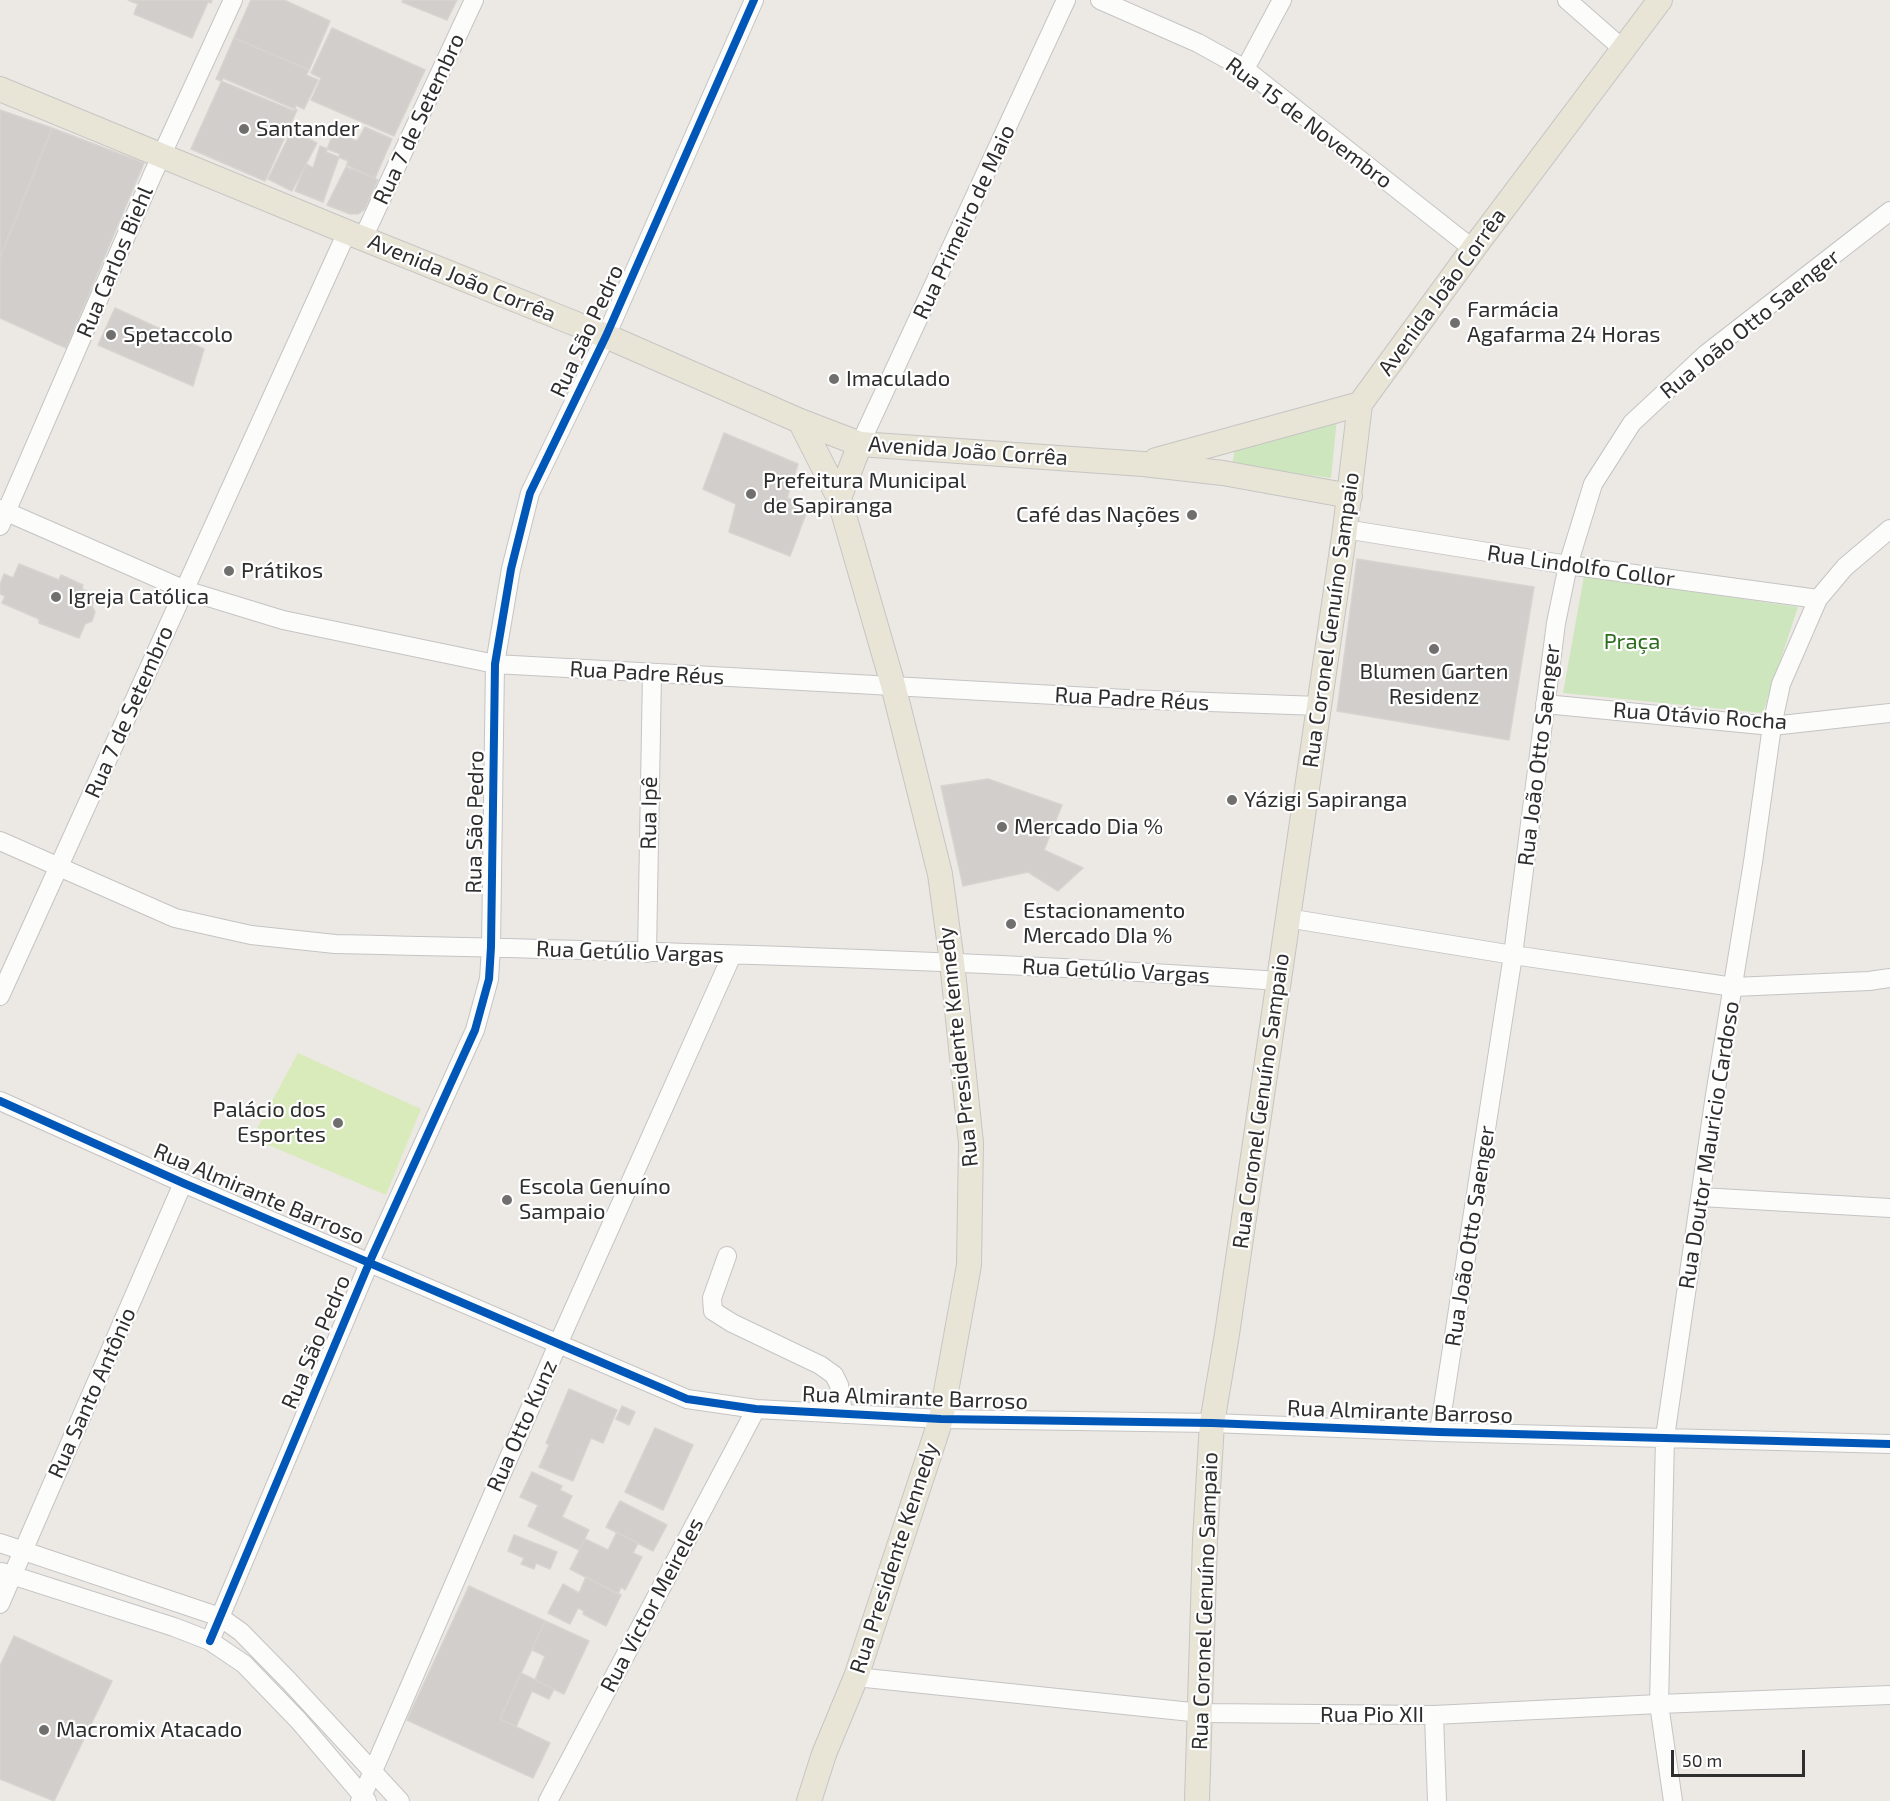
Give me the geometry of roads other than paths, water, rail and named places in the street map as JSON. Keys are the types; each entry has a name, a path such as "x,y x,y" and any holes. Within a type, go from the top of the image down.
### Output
{"main road":[{"name":"Avenida João Corrêa","path":"1143,464 1360,404 1660,0"},
{"name":"Avenida João Corrêa","path":"0,89 606,336 800,421 860,444 1143,464 1223,472 1350,496"},
{"name":"Rua Coronel Genuíno Sampaio","path":"1197,1801 1204,1540 1212,1422 1227,1334 1350,496 1360,404"},
{"name":"Rua Presidente Kennedy","path":"800,421 839,498 893,685 940,874 952,962 971,1143 969,1265 941,1419 856,1677 824,1754 809,1801"},
{"path":"1222,443 1217,465 1223,472"},
{"path":"839,498 860,444"}],"street":[{"name":"Rua Carlos Biehl","path":"2,515 161,155 233,0"},
{"name":"Rua 7 de Setembro","path":"0,996 185,590 355,235 474,0"},
{"name":"Rua São Pedro","path":"210,1641 370,1261 475,1030 489,979 491,947 495,664 511,569 530,493 606,336 754,0"},
{"name":"Rua Primeiro de Maio","path":"860,444 1066,0"},
{"name":"Rua 15 de Novembro","path":"1100,0 1198,43 1245,69 1473,249"},
{"path":"1245,69 1282,0"},
{"path":"1567,0 1623,49"},
{"name":"Rua João Otto Saenger","path":"1439,1432 1514,955 1556,624 1568,565 1593,484 1632,423 1706,354 1890,211"},
{"name":"Rua Padre Réus","path":"2,515 185,590 283,621 495,664 1127,699 1319,706"},
{"name":"Rua Lindolfo Collor","path":"1345,529 1568,565 1818,599"},
{"name":"Rua Doutor Mauricio Cardoso","path":"1673,1801 1659,1704 1665,1437 1772,726 1781,684 1818,599 1845,567 1890,529"},
{"name":"Rua Ipê","path":"647,953 652,674"},
{"name":"Rua Otávio Rocha","path":"1545,704 1772,726 1890,713"},
{"name":"Rua Getúlio Vargas","path":"0,841 175,918 251,935 335,944 952,962 1279,981"},
{"path":"1287,918 1514,955 1734,987 1890,978"},
{"name":"Rua Otto Kunz","path":"363,1799 373,1770 558,1344 732,955"},
{"name":"Rua Almirante Barroso","path":"0,1101 183,1183 370,1261 687,1399 756,1409 941,1419 1212,1422 1439,1432 1890,1444"},
{"name":"Rua Santo Antônio","path":"0,1604 6,1574 23,1551 183,1183"},
{"path":"1701,1197 1890,1208"},
{"path":"727,1256 712,1298 712,1311 820,1365 834,1375 839,1385 843,1414"},
{"name":"Rua Victor Meireles","path":"548,1801 756,1409"},
{"path":"0,1543 220,1617 241,1632 289,1681 400,1801"},
{"path":"6,1574 174,1627 210,1641 244,1664 299,1721 363,1799"},
{"name":"Rua Pio XII","path":"856,1677 1201,1713 1434,1715 1890,1695"},
{"path":"1434,1715 1437,1801"}],"place":[{"name":"Santander","path":"244,129"},
{"name":"Farmácia Agafarma 24 Horas","path":"1455,323"},
{"name":"Spetaccolo","path":"111,335"},
{"name":"Imaculado","path":"834,379"},
{"name":"Prefeitura Municipal de Sapiranga","path":"751,494"},
{"name":"Café das Nações","path":"1192,515"},
{"name":"Prátikos","path":"229,571"},
{"name":"Igreja Católica","path":"56,597"},
{"name":"Blumen Garten Residenz","path":"1434,649"},
{"name":"Yázigi Sapiranga","path":"1232,800"},
{"name":"Mercado Dia %","path":"1002,827"},
{"name":"Estacionamento Mercado DIa %","path":"1011,924"},
{"name":"Palácio dos Esportes","path":"338,1123"},
{"name":"Escola Genuíno Sampaio","path":"507,1200"},
{"name":"Macromix Atacado","path":"44,1730"}],"park label":[{"name":"Praça","path":"1632,642"}]}
